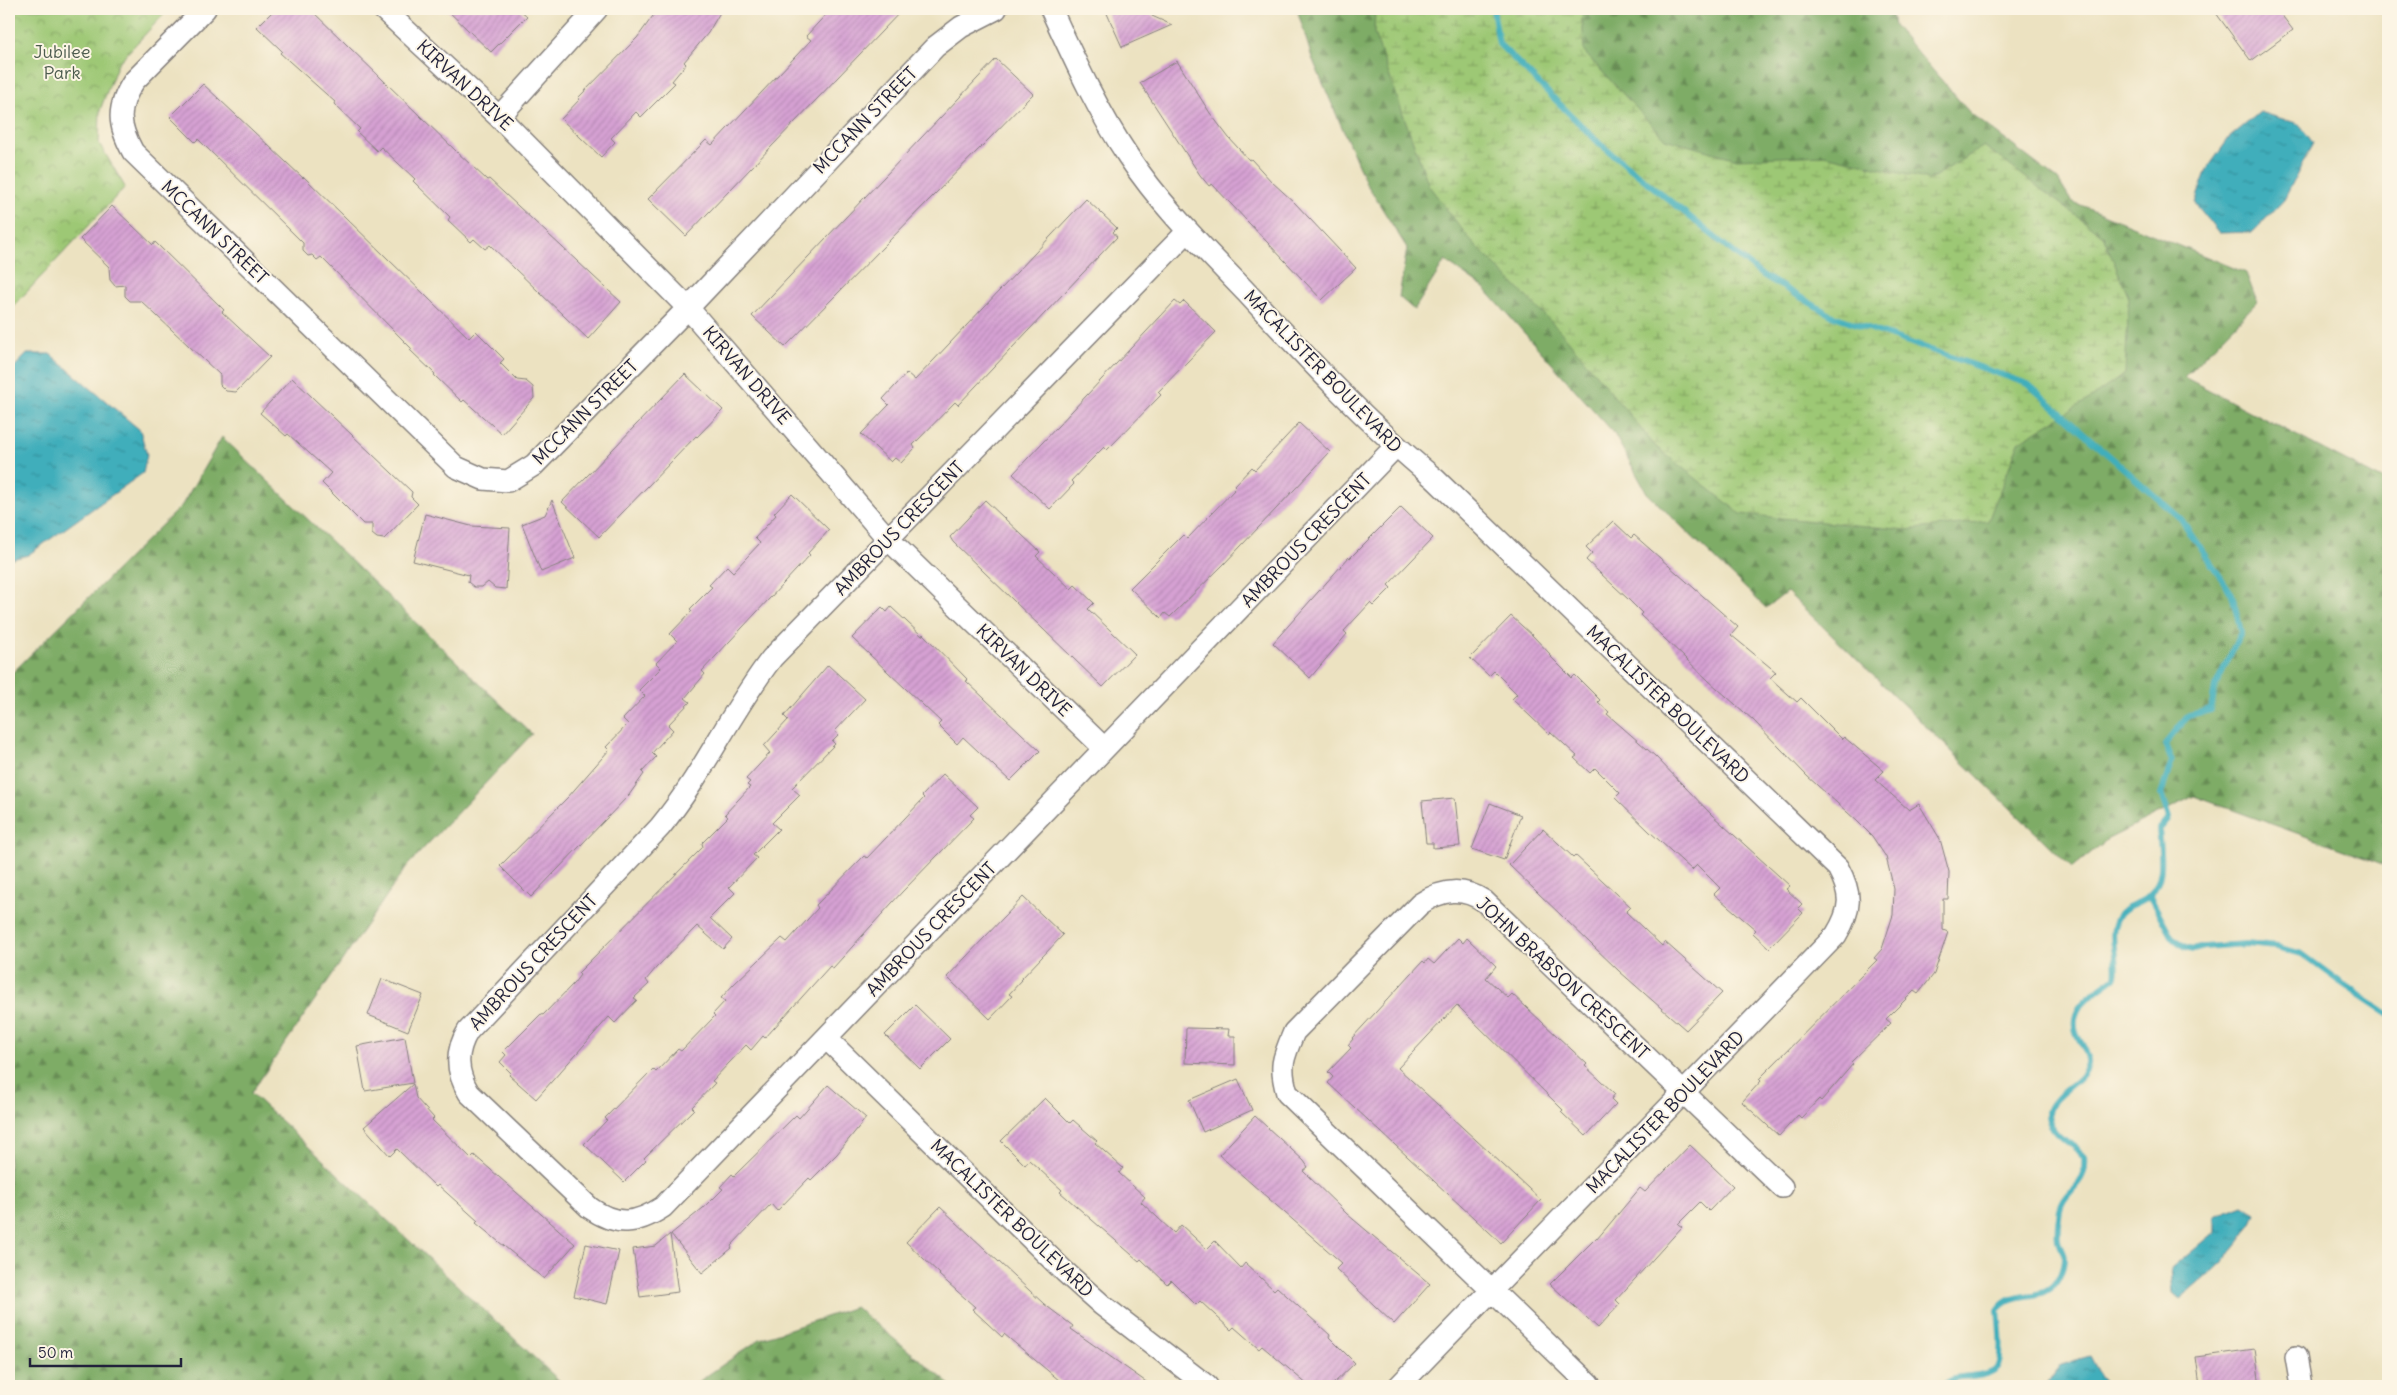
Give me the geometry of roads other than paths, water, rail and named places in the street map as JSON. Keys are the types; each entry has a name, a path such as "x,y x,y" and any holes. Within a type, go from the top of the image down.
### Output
{"street":[{"name":"MCCANN STREET","path":"205,9 134,81 126,94 121,112 122,132 133,152 456,468 483,479 508,481 534,466 688,308 935,46 961,27 996,9"},
{"name":"KIRVAN DRIVE","path":"383,9 499,117 688,308 888,540 1104,748"},
{"path":"499,117 597,9"},
{"name":"MACALISTER BOULEVARD","path":"1050,9 1096,103 1128,157 1188,231 1348,400 1395,446 1435,479 1838,868 1846,885 1849,903 1845,920 1836,935 1399,1386"},
{"name":"AMBROUS CRESCENT","path":"1188,231 772,658 748,689 681,801 660,827 468,1031 460,1043 458,1067 461,1081 469,1094 590,1208 603,1217 616,1221 646,1218 663,1207 1395,446"},
{"name":"JOHN BRABSON CRESCENT","path":"1589,1384 1287,1094 1281,1075 1283,1057 1294,1032 1420,904 1434,895 1459,891 1473,894 1484,900 1782,1187"},
{"name":"MACALISTER BOULEVARD","path":"826,1038 1073,1279 1102,1305 1207,1386"},
{"path":"2296,1357 2301,1386"}],"water":[{"path":"2260,112 2299,124 2313,143 2284,200 2253,232 2219,233 2195,203 2207,169 2229,138"},
{"path":"27,354 50,354 140,430 147,455 143,473 28,555 9,560 9,372"},
{"path":"2242,1205 2256,1213 2251,1226 2224,1260 2180,1299 2173,1293 2171,1269 2215,1232 2215,1216"},
{"path":"2090,1356 2106,1386 2044,1386 2061,1364"}],"waterway":[{"path":"1493,9 1499,44 1600,144 1759,273 1831,315 2028,384 2181,519 2232,594 2241,632 2215,687 2211,710 2189,715 2165,744 2172,762 2161,794 2169,818 2159,830 2161,848 2160,876 2153,892 2146,898 2123,910 2118,917 2113,931 2116,961 2115,977 2084,1002 2075,1018 2075,1028 2087,1054 2088,1064 2084,1073 2059,1096 2048,1112 2050,1122 2058,1134 2085,1157 2085,1168 2082,1176 2061,1207 2058,1234 2064,1256 2062,1271 2056,1283 2050,1289 2037,1295 2009,1300 1998,1310 2000,1352 1997,1367 1994,1371 1983,1375 1955,1379 1942,1386"},
{"path":"2149,895 2171,936 2185,948 2193,950 2204,947 2246,944 2277,947 2302,954 2388,1014"}],"park label":[{"name":"Jubilee Park","path":"62,61"}]}
